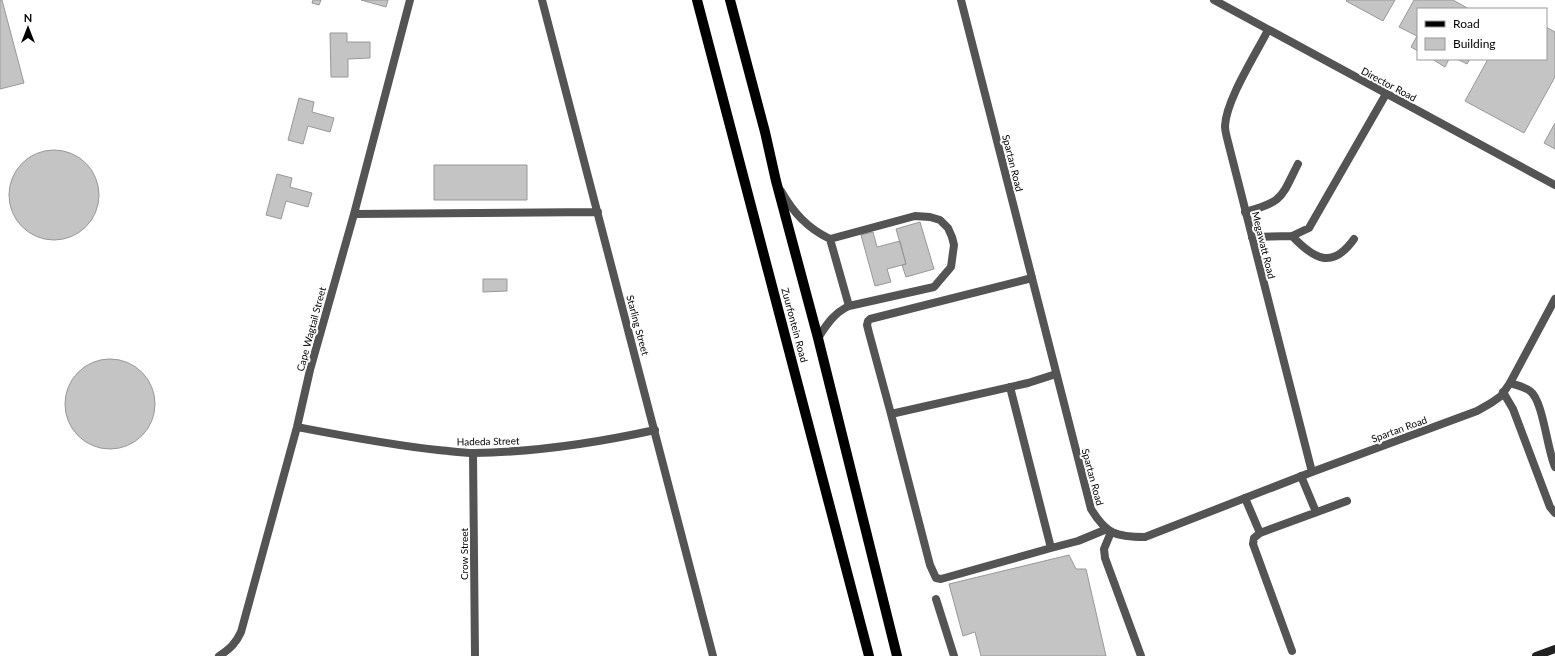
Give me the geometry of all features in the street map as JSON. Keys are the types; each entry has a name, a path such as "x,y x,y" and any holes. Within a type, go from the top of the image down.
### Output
{"main road":[{"name":"Zuurfontein Road","path":"697,0 869,656"},
{"name":"Zuurfontein Road","path":"730,0 818,338 897,656"},
{"path":"1536,656 1555,649"}],"street":[{"name":"Cape Wagtail Street","path":"219,656 231,648 241,632 410,0"},
{"name":"Starling Street","path":"542,0 713,656"},
{"name":"Spartan Road","path":"961,0 1090,508 1100,523 1109,531 1126,537 1145,537 1301,476 1477,411 1491,403 1503,392 1510,382 1555,299"},
{"name":"Director Road","path":"1214,0 1555,185"},
{"name":"Megawatt Road","path":"1268,30 1232,100 1227,113 1225,126 1312,472"},
{"path":"1252,237 1292,236 1309,228 1386,94"},
{"path":"1246,212 1264,207 1279,199 1298,164"},
{"path":"776,181 796,214 807,225 830,239 915,216 930,217 940,220 948,228 952,237 954,245 951,267 934,287 849,306 839,311 828,322 818,338"},
{"path":"354,214 598,212"},
{"path":"1292,236 1305,250 1317,257 1323,258 1329,258 1345,251 1354,239"},
{"path":"830,239 849,306"},
{"path":"1032,278 870,319 868,321 867,325 869,333 930,565 936,578 941,579 1109,531"},
{"path":"891,414 1010,387 1056,374"},
{"path":"1510,382 1530,391 1537,399 1550,456 1555,467"},
{"path":"1010,387 1051,548"},
{"path":"1503,392 1513,409 1550,507 1555,513"},
{"name":"Hadeda Street","path":"297,427 370,441 473,453 567,446 616,439 655,430"},
{"name":"Crow Street","path":"473,453 475,656"},
{"path":"1301,476 1316,512"},
{"path":"1245,498 1260,533"},
{"path":"1292,651 1253,544 1254,538 1260,533 1347,501"},
{"path":"1109,531 1104,549 1105,558 1141,656"},
{"path":"936,599 954,656"}],"building":[{"path":"0,0 2,0 24,83 0,89"},
{"path":"313,0 321,0 319,5 312,3"},
{"path":"361,0 388,0 386,7"},
{"path":"1395,0 1383,21 1346,1"},
{"path":"1414,0 1453,0 1467,8 1417,8 1417,36 1399,27"},
{"path":"1547,28 1555,32 1555,77 1524,133 1465,101 1487,60 1547,60"},
{"path":"330,33 347,33 347,42 370,42 370,58 348,59 348,77 331,77"},
{"path":"1417,36 1417,50 1411,47"},
{"path":"1434,60 1448,60 1445,67"},
{"path":"1459,60 1469,60 1467,64"},
{"path":"299,98 314,102 312,112 334,118 330,132 308,126 303,144 288,140"},
{"path":"1555,123 1555,149 1544,143"},
{"path":"54,150 71,153 86,163 96,178 99,195 96,212 86,227 71,237 54,240 37,237 22,227 12,212 9,195 12,178 22,163 37,153"},
{"path":"434,165 527,165 527,200 434,200"},
{"path":"277,174 292,178 290,187 312,193 308,207 286,201 281,219 266,215"},
{"path":"920,222 934,269 906,277 902,265 906,264 896,229"},
{"path":"873,232 877,247 900,241 906,264 887,269 891,282 875,286 861,235"},
{"path":"483,279 507,279 507,291 483,292"},
{"path":"110,359 127,362 142,372 152,387 155,404 152,421 142,436 127,446 110,449 93,446 78,436 68,421 65,404 68,387 78,372 93,362"},
{"path":"1069,555 1076,569 1086,569 1106,656 981,656 975,632 963,636 949,584"}]}
